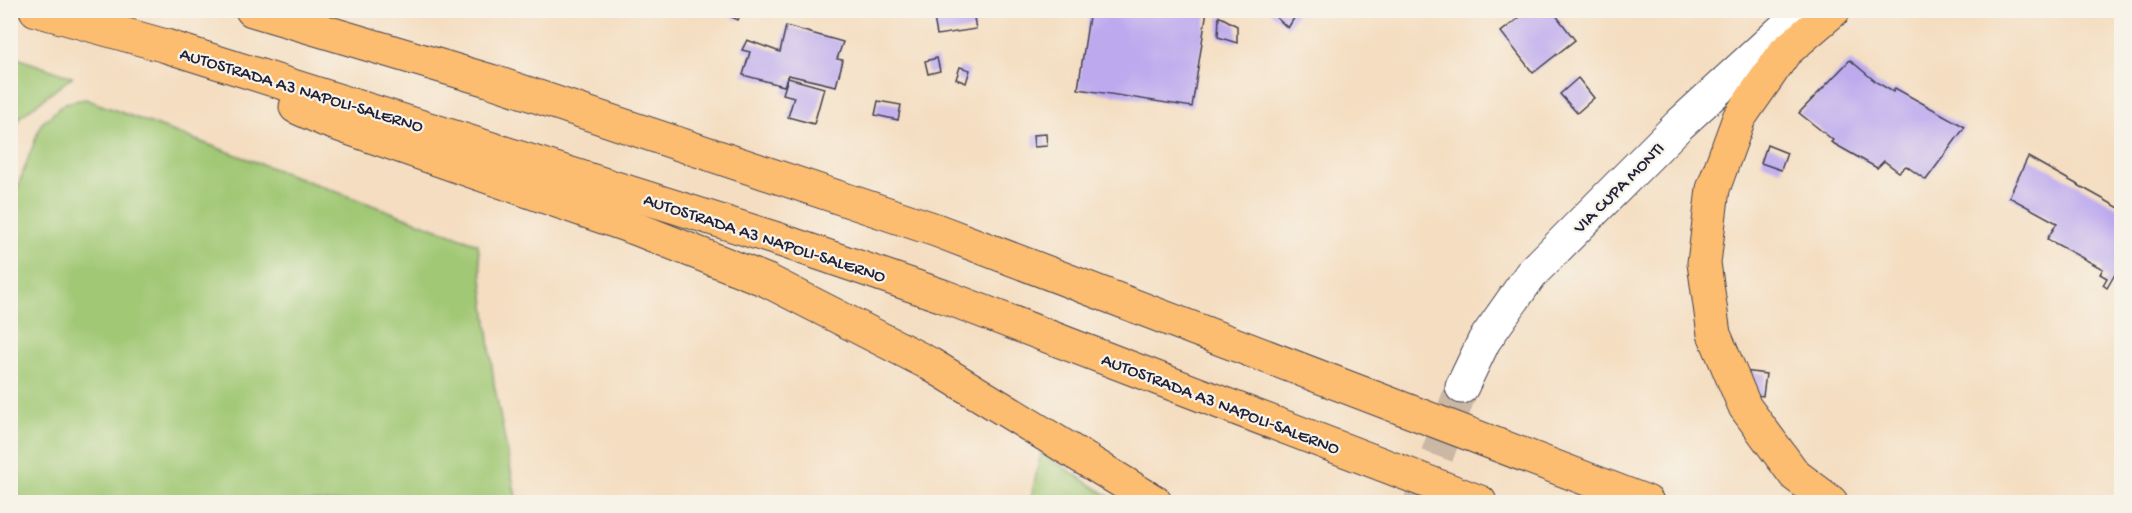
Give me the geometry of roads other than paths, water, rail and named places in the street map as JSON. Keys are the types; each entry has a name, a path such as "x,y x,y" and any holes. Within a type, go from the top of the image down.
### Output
{"highway":[{"name":"AUTOSTRADA A3 NAPOLI-SALERNO","path":"36,10 166,46 780,240 943,296 1480,502"},
{"path":"252,10 490,81 936,230 1647,502"},
{"path":"1831,502 1795,475 1745,407 1713,334 1704,263 1713,189 1739,118 1785,52 1834,10"},
{"path":"166,46 325,120 637,229 768,281 930,364 1155,502"}],"street":[{"name":"VIA CUPA MONTI","path":"1462,387 1484,341 1531,274 1680,125 1804,10"}],"tunnel":[{"path":"1420,502 1462,387"}]}
